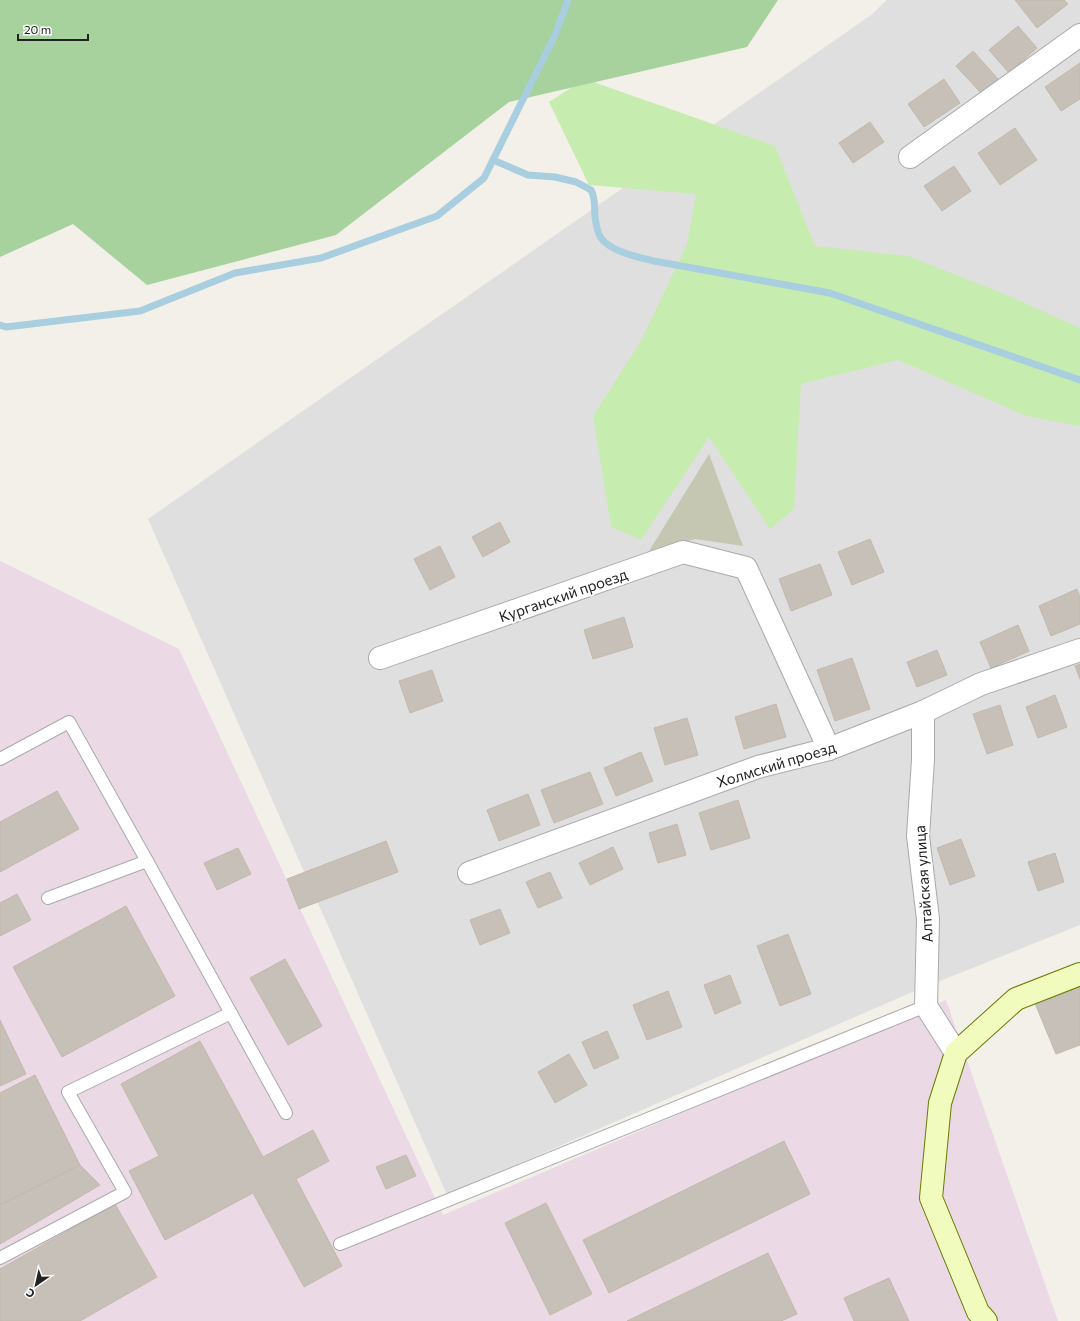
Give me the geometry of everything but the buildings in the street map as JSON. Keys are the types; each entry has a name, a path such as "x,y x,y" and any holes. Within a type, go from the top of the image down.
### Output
{"street":[{"path":"910,157 1080,35"},
{"name":"Курганский проезд","path":"380,658 683,552 746,568 829,749"},
{"name":"Холмский проезд","path":"469,873 758,767 829,749 922,712 981,684 1080,650"},
{"name":"Алтайская улица","path":"922,712 923,760 918,836 928,919 926,1006"},
{"path":"986,1321 978,1312 931,1198 940,1103 956,1053 1016,999 1080,974"},
{"path":"926,1006 956,1053"}],"lane":[{"path":"0,759 69,722 286,1113"},
{"path":"48,898 147,861"},
{"path":"340,1244 926,1006"},
{"path":"0,1258 125,1192 68,1092 231,1013"}],"shaded area":[{"path":"887,0 1080,0 1080,925 910,993 447,1195 148,519 871,15"},
{"path":"709,454 743,546 695,539 649,551"},
{"path":"0,561 179,649 443,1215 946,1000 1058,1321 0,1321"}],"green space":[{"path":"0,0 778,0 747,47 509,102 336,235 147,285 73,224 0,257"},
{"path":"585,79 775,146 815,246 908,256 1007,295 1080,328 1080,426 1026,416 898,360 801,384 794,509 770,529 709,437 641,540 611,527 593,416 641,341 687,244 696,194 589,185 549,102"}],"waterway":[{"path":"0,325 6,327 140,311 235,273 321,258 437,216 484,178 555,35 568,0"},
{"path":"493,160 528,175 555,177 576,182 591,190 593,193 596,225 601,238 611,247 633,256 830,293 1080,380"}]}
